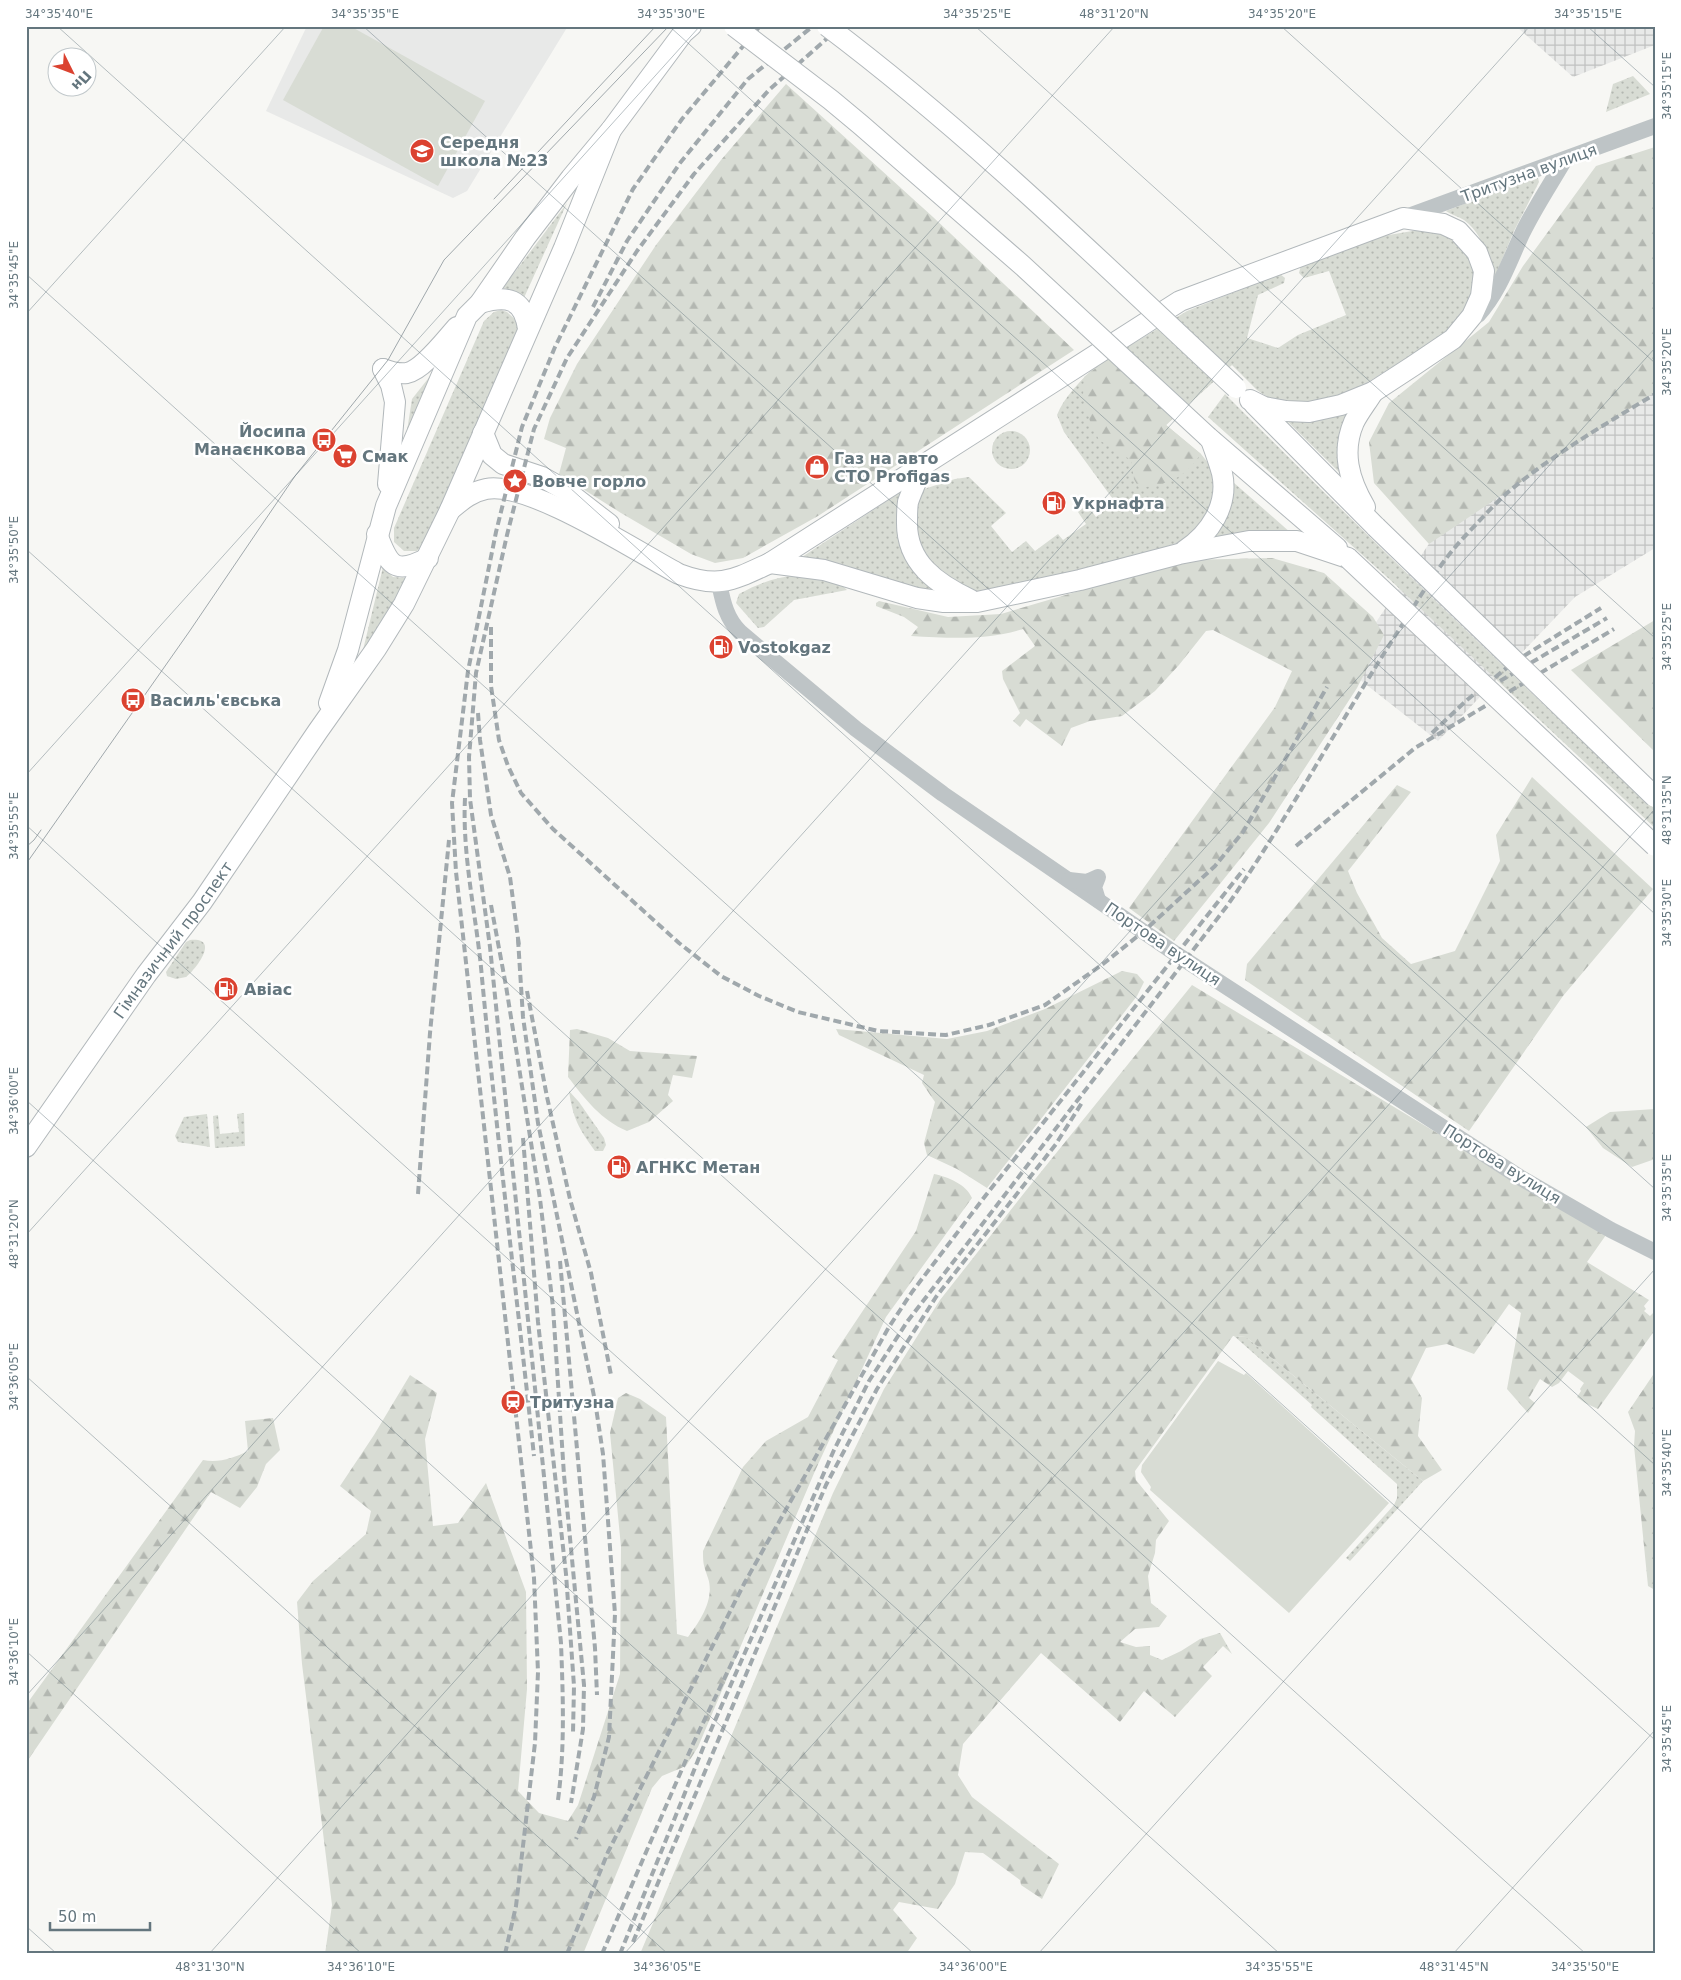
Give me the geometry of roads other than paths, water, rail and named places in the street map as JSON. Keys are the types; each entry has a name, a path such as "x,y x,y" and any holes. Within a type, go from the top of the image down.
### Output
{"main road":[{"path":"386,506 395,402 391,385 383,369 396,373 408,373 419,368 474,310 570,178 611,130 683,33 691,26"},
{"path":"734,26 831,100 1023,266 1210,438 1348,558 1655,846"},
{"path":"827,26 870,58 980,151 1243,394 1376,527 1655,797"},
{"name":"Гімназичний проспект","path":"26,1147 146,975 202,902 318,731 376,650 404,604 450,510 564,248 611,130"},
{"path":"450,510 471,493 488,488 504,489 536,498 567,512 646,557 699,582 719,582 737,578 770,563 1180,301 1403,218 1443,224 1458,231 1477,252 1484,271 1482,296 1472,316 1452,339 1373,392 1341,405 1309,412 1286,411 1264,407 1243,394"},
{"path":"386,506 474,310 496,298 510,299 518,304 526,315 528,328"},
{"path":"1373,392 1354,421 1347,444 1348,470 1356,492 1376,527"},
{"path":"483,433 492,455 503,464 542,477 565,490 646,557"},
{"path":"1179,554 1205,535 1217,518 1222,498 1222,475 1210,438"},
{"path":"923,466 908,503 907,536 914,556 936,580 950,590 977,602"},
{"name":"Гімназичний проспект","path":"318,731 348,650 377,534 386,506"},
{"path":"377,534 388,560 396,566 405,567 428,558"},
{"path":"770,563 824,570 918,598 944,602 977,602 1080,580 1179,554 1249,541 1297,541 1348,558"}],"street":[{"name":"Тритузна вулиця","path":"1403,218 1655,126"},
{"path":"1452,339 1468,328 1486,307 1501,281 1527,224 1564,160"},
{"name":"Портова вулиця","path":"719,582 725,612 731,623 740,632 856,729 943,794 1185,960 1521,1178 1611,1230 1655,1252"}],"tram line":[{"path":"494,199 656,26"},
{"path":"26,864 189,632 295,476 388,360 444,260 669,26"},
{"path":"26,847 41,830"}],"railway":[{"path":"505,1954 516,1906 535,1743 538,1672 534,1578 456,872 452,803 468,671 496,532 522,427 555,347 633,189 682,119 760,26"},
{"path":"593,307 627,241 680,163 748,79 813,26"},
{"path":"558,1800 563,1741 561,1643 490,947 470,799 469,757 476,673 507,535 534,429 567,358 637,251 694,174 769,90 841,26"},
{"path":"620,1954 703,1748 834,1450 869,1381 907,1322 1227,906 1447,557 1492,508 1524,479 1579,441 1655,394"},
{"path":"1432,733 1467,700 1514,662 1601,608"},
{"path":"1500,681 1607,618"},
{"path":"491,627 491,686 499,740 508,766 521,793 553,829 679,943 721,976 759,996 798,1012 878,1031 946,1035 989,1025 1045,1005 1103,964 1144,931 1215,866 1243,832 1327,687"},
{"path":"1296,846 1415,748 1614,629"},
{"path":"478,713 491,815 510,877 519,946"},
{"path":"465,798 468,866 480,956 534,1456"},
{"path":"418,1194 430,1033 449,840"},
{"path":"567,1954 608,1852 745,1582 889,1327 912,1292 986,1195 1244,869"},
{"path":"491,905 540,1199 553,1307 564,1475 584,1685 583,1729 571,1803"},
{"path":"518,939 523,1017 538,1123 595,1401 603,1454 615,1614 609,1737 594,1797 576,1839"},
{"path":"527,991 547,1097 570,1199 591,1273 611,1375"},
{"path":"633,1942 826,1485 877,1389 936,1297 1056,1144 1083,1101"},
{"path":"523,1138 538,1322 566,1574 574,1686 573,1733"},
{"path":"560,1261 595,1648 597,1695"},
{"path":"602,1954 692,1746 738,1650"}],"place":[{"name":"Середня школа №23","path":"422,151"},
{"name":"Йосипа Манаєнкова","path":"324,440"},
{"name":"Смак","path":"345,456"},
{"name":"Газ на авто СТО Profigas","path":"817,467"},
{"name":"Вовче горло","path":"515,481"},
{"name":"Укрнафта","path":"1054,503"},
{"name":"Vostokgaz","path":"721,647"},
{"name":"Василь'євська","path":"133,700"},
{"name":"Авіас","path":"226,989"},
{"name":"АГНКС Метан","path":"619,1167"},
{"name":"Тритузна","path":"513,1402"}]}
